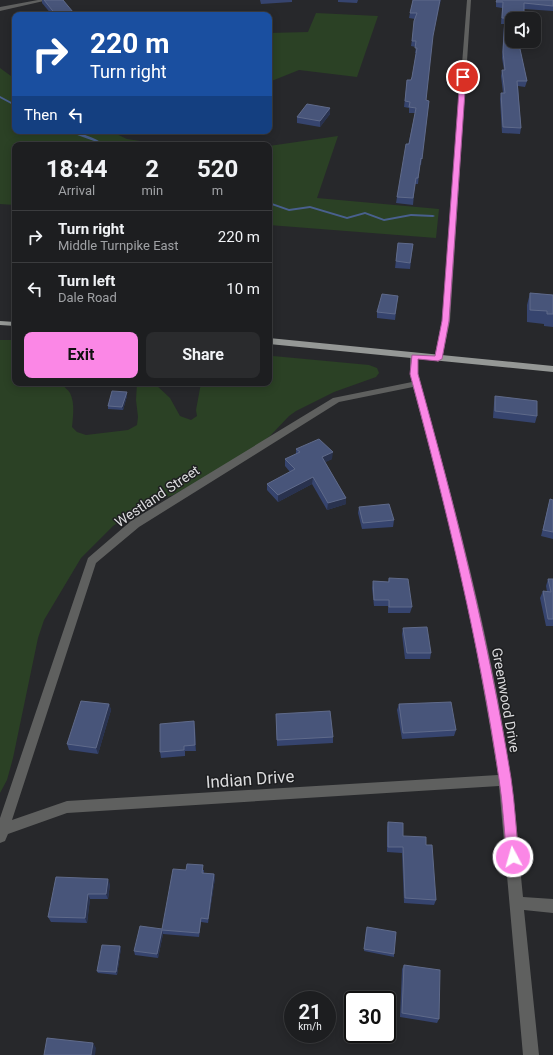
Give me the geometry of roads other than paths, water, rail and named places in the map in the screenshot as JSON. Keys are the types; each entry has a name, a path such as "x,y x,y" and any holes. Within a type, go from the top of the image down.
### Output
{"main road":[{"path":"0,324 12,324"},
{"path":"272,341 438,359 553,369"}],"street":[{"path":"2,8 46,0"},
{"path":"438,359 446,321 469,0"},
{"path":"0,3 2,8 10,12"},
{"name":"Greenwood Drive","path":"414,356 414,374 446,493 473,608 490,692 505,780 531,1055"},
{"name":"Westland Street","path":"1,832 92,561 135,524 336,400 417,384"},
{"name":"Indian Drive","path":"1,832 68,807 505,780"},
{"path":"517,903 553,906"}],"waterway":[{"path":"0,97 12,103"},
{"path":"77,134 98,142"},
{"path":"272,204 289,210 310,207 347,218 365,213 384,220 411,215 433,216"}]}
